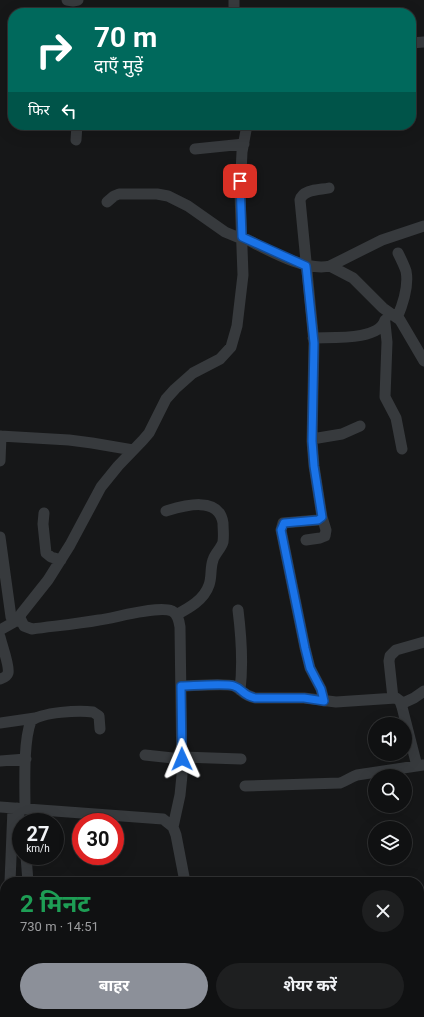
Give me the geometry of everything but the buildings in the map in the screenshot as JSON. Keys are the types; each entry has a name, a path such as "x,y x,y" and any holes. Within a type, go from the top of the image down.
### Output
{"street":[{"path":"67,0 78,0"},
{"path":"76,140 77,130"},
{"path":"19,622 21,614 44,585 61,560 110,474 149,433 166,399 193,373 220,359 231,347 237,326 241,298 242,238 240,194 241,162 246,130"},
{"path":"195,149 244,144"},
{"path":"306,540 325,536 326,530 322,517 314,466 312,438 314,355 300,197 306,192 329,188"},
{"path":"107,202 119,194 157,194 168,196 188,206 226,232 306,266 318,268 330,266 382,240 424,226"},
{"path":"313,338 360,336 377,331 382,327 404,302 406,270 398,253"},
{"path":"330,266 353,278 403,324 424,361"},
{"path":"384,323 386,342 385,397 396,418 402,449"},
{"path":"312,438 342,434 360,426"},
{"path":"0,461 1,436 69,440 133,450"},
{"path":"166,511 186,505 204,505 218,511 221,515 224,534 221,547 212,562 209,585 206,592 190,608 176,615"},
{"path":"44,513 43,524 46,553 51,557 61,560"},
{"path":"322,517 318,520 284,523 281,530 310,668 321,689 324,701"},
{"path":"0,537 9,610 11,617 24,626 32,629 164,610 171,610 175,613 180,627 182,758 180,796 173,827 178,842 184,877"},
{"path":"238,610 240,622 240,690"},
{"path":"0,630 19,622"},
{"path":"0,638 8,668 8,674 0,679"},
{"path":"245,786 340,783 357,775 420,766 397,701 390,656 396,650 424,642"},
{"path":"181,686 229,685 234,686 248,697 304,698 336,702 397,701 414,698 424,691"},
{"path":"0,723 57,713 93,712 99,716 100,729"},
{"path":"11,877 29,725 35,718"},
{"path":"146,755 182,758 241,759"},
{"path":"0,761 26,759"},
{"path":"0,807 163,819 173,827"},
{"path":"18,808 19,813"},
{"path":"27,865 28,877"}],"route":[{"path":"182,759 181,686 229,685 234,686 248,697 304,698 324,701 321,689 310,668 281,530 284,523 287,522 318,520 322,517 314,466 312,441 314,343 306,266 272,252 242,237 240,181"}]}
